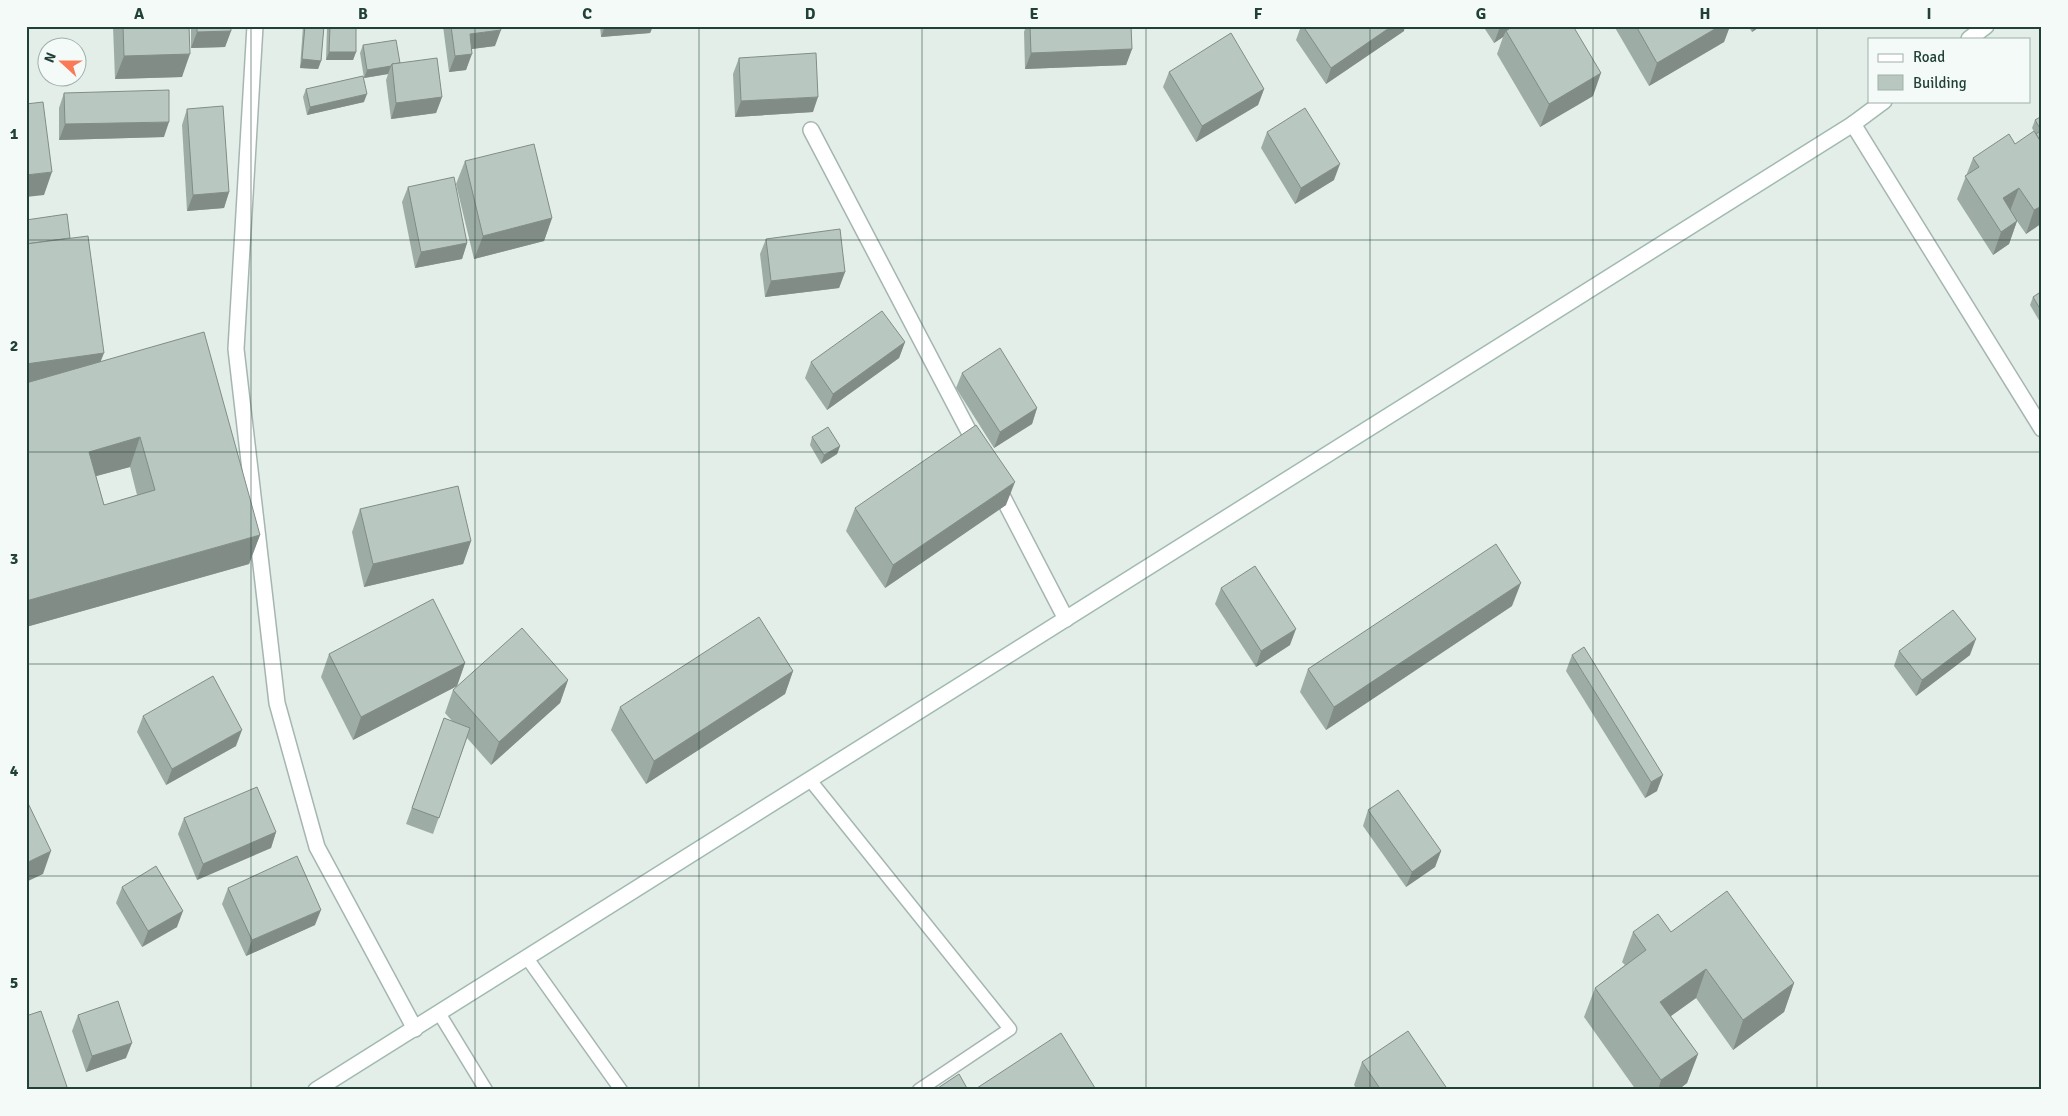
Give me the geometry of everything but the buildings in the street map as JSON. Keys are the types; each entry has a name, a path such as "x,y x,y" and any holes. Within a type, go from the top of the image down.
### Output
{"street":[{"path":"255,26 236,349 277,703 317,848 415,1028"},
{"path":"1970,38 1986,26"},
{"path":"316,1090 1853,124 1883,102"},
{"path":"1853,124 2042,429"},
{"path":"811,130 984,462"},
{"path":"993,479 1066,619"}],"lane":[{"path":"810,780 1010,1029 919,1090"},
{"path":"527,958 621,1090"},
{"path":"439,1013 486,1090"}]}
